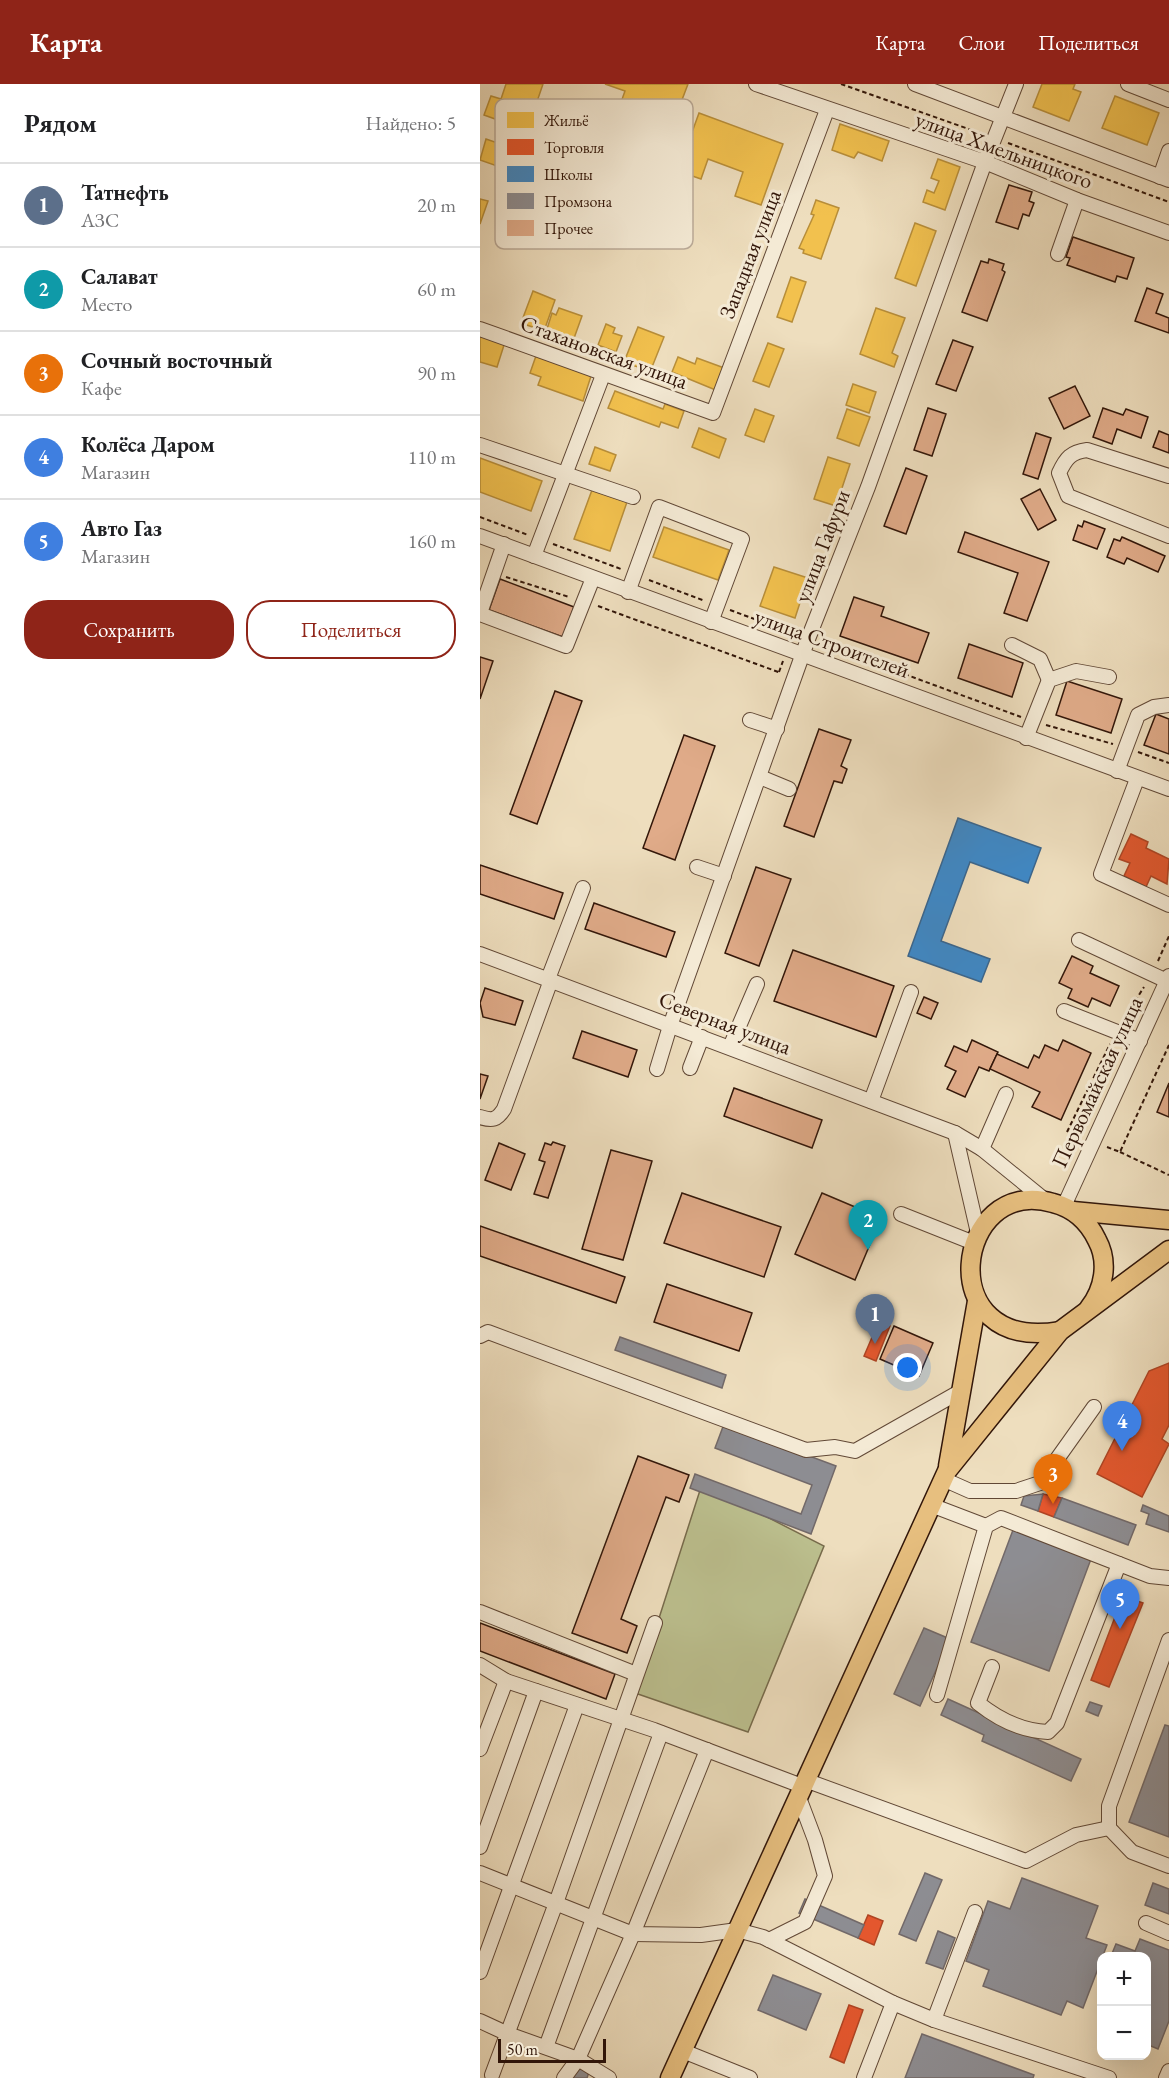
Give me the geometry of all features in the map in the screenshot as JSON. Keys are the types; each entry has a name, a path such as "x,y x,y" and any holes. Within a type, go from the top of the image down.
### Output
{"main road":[{"path":"1060,1331 1036,1335 1013,1331 993,1319 977,1301 969,1278 970,1255 976,1238 990,1218 1007,1207 1026,1201 1046,1201 1068,1208 1169,1220"},
{"path":"1068,1208 1088,1224 1098,1241 1103,1261 1102,1281 1095,1300 1083,1316"},
{"path":"670,2078 945,1475 1060,1331 1169,1250"},
{"path":"945,1475 977,1301"}],"street":[{"name":"улица Хмельницкого","path":"756,84 985,162 1077,200 1169,233"},
{"name":"улица Хмельницкого","path":"915,84 1164,178"},
{"name":"улица Гафури","path":"657,1069 670,1026 808,639 868,487 985,162 1016,84"},
{"path":"1128,84 1169,100"},
{"name":"Западная улица","path":"713,413 827,110"},
{"path":"1164,178 1169,151"},
{"path":"1058,254 1077,200"},
{"name":"Стахановская улица","path":"480,329 713,413"},
{"path":"534,555 603,375"},
{"path":"480,445 633,497"},
{"path":"1169,476 1087,450 1074,451 1065,460 1059,473 1068,496 1169,536"},
{"path":"628,591 659,507 742,539 711,622"},
{"name":"улица Строителей","path":"480,536 1169,789"},
{"path":"504,544 480,613 566,646 593,578"},
{"path":"1012,645 1040,659 1049,680 1035,722 1026,738"},
{"path":"1049,680 1076,671 1109,677"},
{"path":"1117,771 1138,715 1154,706 1169,705"},
{"path":"750,720 777,729"},
{"path":"760,777 789,789"},
{"path":"1137,779 1101,873 1169,904"},
{"path":"697,867 724,876"},
{"path":"480,1117 490,1120 498,1118 504,1109 583,888"},
{"path":"1079,940 1168,980"},
{"name":"Северная улица","path":"480,954 955,1133 982,1149 1046,1201"},
{"name":"Первомайская улица","path":"1068,1208 1168,980"},
{"path":"729,1047 757,984"},
{"path":"871,1101 911,992"},
{"path":"1064,1011 1140,1041"},
{"path":"690,1068 702,1037"},
{"path":"982,1149 1005,1094"},
{"path":"901,1214 976,1238 955,1133"},
{"path":"480,1336 488,1332 806,1450 835,1447 855,1451 961,1391"},
{"path":"945,1475 970,1491 1016,1491 1040,1483 1094,1407"},
{"path":"931,1505 986,1526"},
{"path":"937,1695 986,1526 1001,1518 1150,1576 1169,1578"},
{"path":"992,1667 978,1703 994,1715 1033,1732 1048,1732 1057,1723 1119,1564"},
{"path":"480,1612 636,1674"},
{"path":"493,2076 655,1623"},
{"path":"1169,1640 1109,1806 1109,1828 1132,1851 1169,1866"},
{"path":"480,1665 501,1678 661,1733 802,1787 1026,1861 1076,1835 1109,1828"},
{"path":"480,1676 501,1678"},
{"path":"480,1749 501,1678"},
{"path":"480,1847 536,1691"},
{"path":"480,1972 577,1705"},
{"path":"546,2047 661,1733"},
{"path":"564,2078 578,2059 633,1934 707,1750"},
{"path":"769,1940 805,1922 825,1876 802,1787"},
{"path":"480,1873 633,1934 701,1935 737,1930 769,1940 893,2003 934,2020 1109,2078"},
{"path":"934,2020 975,1912"},
{"path":"1146,1923 1169,1933"},
{"path":"864,2078 893,2003"},
{"path":"480,2021 508,2034 578,2059 609,2078"},
{"path":"683,2051 750,2078"},
{"path":"1166,2078 1169,2071"}],"path":[{"path":"480,517 1035,722 1169,763"},
{"path":"493,573 584,601 795,678"},
{"path":"1120,1152 1169,1045"},
{"path":"1107,1147 1169,1174"}],"green space":[{"path":"702,1484 824,1546 748,1732 635,1693"}],"building: Жильё":[{"path":"506,84 543,84 538,99 501,99"},
{"path":"605,84 688,84 682,99 622,99 625,91"},
{"path":"1042,84 1075,84 1073,89 1081,92 1069,121 1033,107"},
{"path":"491,96 501,99 495,99 495,119 484,115"},
{"path":"1115,96 1159,113 1147,145 1102,128"},
{"path":"699,113 783,144 761,205 735,196 743,172 708,159 701,179 693,176 693,130"},
{"path":"840,124 889,141 882,161 858,152 854,158 832,150"},
{"path":"486,139 495,142 495,165 480,160"},
{"path":"938,159 960,167 945,210 923,202 927,190 934,193 939,181 931,178"},
{"path":"480,199 488,201 480,224"},
{"path":"816,200 839,208 821,259 803,253 804,250 799,248 814,215 811,214"},
{"path":"915,223 936,231 916,286 895,278"},
{"path":"791,277 806,282 792,322 777,317"},
{"path":"533,291 555,300 544,331 521,323"},
{"path":"559,308 582,316 573,341 551,334 552,330 547,329 552,313 556,315"},
{"path":"876,308 905,318 892,353 898,356 894,367 860,354"},
{"path":"606,324 615,328 613,333 622,336 616,352 598,345"},
{"path":"638,327 664,337 652,367 642,363 638,367 628,364 630,359 626,357"},
{"path":"480,334 505,342 497,367 480,362"},
{"path":"768,343 784,349 769,387 753,381"},
{"path":"537,353 592,373 583,401 538,385 541,377 530,373"},
{"path":"678,357 695,364 697,358 727,369 718,391 672,372"},
{"path":"853,384 876,392 869,413 846,405"},
{"path":"615,391 663,409 665,404 684,411 678,428 661,422 659,427 608,408"},
{"path":"755,409 774,416 764,442 745,435"},
{"path":"847,409 870,417 859,446 837,438"},
{"path":"699,428 726,439 719,458 692,447"},
{"path":"595,447 616,455 610,471 589,464"},
{"path":"828,457 850,464 836,506 814,499"},
{"path":"480,458 542,481 531,511 480,492"},
{"path":"592,490 627,502 610,551 574,539"},
{"path":"664,527 729,550 718,580 653,557"},
{"path":"774,567 808,578 795,618 760,606"}],"building: Торговля":[{"path":"1131,834 1148,842 1146,848 1169,859 1167,884 1151,876 1146,887 1124,876 1130,863 1119,859"},
{"path":"879,1321 890,1326 876,1361 864,1356"},
{"path":"1169,1363 1169,1425 1162,1439 1169,1444 1142,1497 1097,1474 1149,1371"},
{"path":"1043,1494 1062,1498 1054,1517 1038,1511"},
{"path":"1123,1596 1143,1603 1109,1687 1091,1680"},
{"path":"868,1915 883,1921 874,1945 858,1938"},
{"path":"849,2005 863,2010 844,2063 830,2057"}],"building: Школы":[{"path":"958,818 1041,848 1028,883 970,862 941,941 990,959 981,982 908,956"}],"building: Промзона":[{"path":"620,1337 726,1375 722,1388 615,1350"},
{"path":"724,1424 836,1466 811,1534 690,1488 695,1474 801,1514 812,1485 715,1448"},
{"path":"1043,1494 1038,1511 1021,1505 1024,1496"},
{"path":"1062,1498 1136,1525 1128,1545 1054,1517"},
{"path":"1143,1505 1169,1516 1169,1532 1146,1524 1149,1514 1141,1511"},
{"path":"1013,1530 1091,1559 1049,1671 971,1642"},
{"path":"924,1628 950,1639 920,1706 894,1694"},
{"path":"948,1699 1081,1759 1071,1781 982,1741 984,1735 941,1715"},
{"path":"1090,1702 1102,1706 1098,1716 1086,1711"},
{"path":"1165,1725 1169,1726 1169,1837 1129,1822"},
{"path":"925,1873 942,1880 916,1941 899,1934"},
{"path":"1022,1878 1098,1906 1086,1938 1107,1945 1104,1952 1097,1952 1097,1971 1083,2008 1067,2001 1061,2015 983,1986 989,1970 966,1961 988,1901 1010,1909"},
{"path":"1153,1883 1169,1889 1169,1914 1145,1905"},
{"path":"805,1899 864,1925 858,1938 799,1913"},
{"path":"938,1931 955,1938 943,1969 926,1963"},
{"path":"1140,1939 1169,1950 1169,2021 1158,2049 1151,2046 1151,1952 1113,1952 1116,1944 1135,1951"},
{"path":"773,1975 821,1994 806,2030 758,2010"},
{"path":"922,2034 1034,2075 1033,2078 905,2078"},
{"path":"578,2064 590,2069 587,2078 572,2078"}],"building: Прочее":[{"path":"1009,185 1032,192 1029,201 1034,203 1029,216 1023,214 1018,229 996,222"},
{"path":"1073,237 1134,258 1127,279 1117,276 1115,282 1067,265 1070,258 1066,257"},
{"path":"989,259 1004,264 1002,270 1005,272 987,321 962,312 981,261 988,263"},
{"path":"1147,288 1163,294 1156,313 1169,318 1169,333 1135,321"},
{"path":"953,340 973,347 956,391 936,384"},
{"path":"1075,386 1090,416 1064,429 1049,398"},
{"path":"928,408 946,414 932,456 914,450"},
{"path":"1103,408 1123,415 1126,409 1148,417 1141,438 1117,429 1112,444 1093,437"},
{"path":"1159,431 1169,435 1169,453 1153,447"},
{"path":"1036,433 1051,438 1038,479 1023,474"},
{"path":"906,468 927,476 906,534 884,526"},
{"path":"1040,489 1056,520 1038,530 1021,499"},
{"path":"1084,521 1105,529 1097,549 1073,540 1078,525 1082,527"},
{"path":"965,532 1049,562 1027,621 1004,613 1018,573 958,552"},
{"path":"1122,537 1165,556 1158,572 1127,558 1124,564 1107,557 1114,539 1120,541"},
{"path":"500,579 574,607 563,637 489,610"},
{"path":"854,597 884,607 881,616 929,633 918,663 840,636"},
{"path":"969,644 1023,663 1012,697 958,678"},
{"path":"480,657 493,661 480,699"},
{"path":"1067,681 1122,699 1111,733 1056,715"},
{"path":"555,691 582,701 537,824 510,814"},
{"path":"1156,714 1169,719 1169,754 1144,745"},
{"path":"819,729 851,740 841,766 847,769 842,783 834,781 814,837 784,826"},
{"path":"684,735 715,746 675,860 643,848"},
{"path":"480,865 563,893 554,919 480,894"},
{"path":"756,867 791,879 759,966 725,953"},
{"path":"594,903 675,932 666,957 585,929"},
{"path":"793,950 894,986 876,1037 774,1001"},
{"path":"1072,956 1093,966 1090,973 1119,986 1110,1006 1092,998 1088,1007 1068,998 1072,989 1059,983"},
{"path":"485,988 523,1001 515,1025 483,1017 480,1003"},
{"path":"924,997 938,1003 931,1019 917,1013"},
{"path":"582,1031 637,1050 628,1077 573,1058"},
{"path":"972,1040 998,1052 989,1071 979,1067 965,1097 947,1089 956,1071 945,1066 954,1046 967,1052"},
{"path":"1063,1040 1091,1053 1061,1120 1032,1107 1040,1092 990,1069 997,1054 1028,1068 1034,1055 1039,1058 1045,1045 1058,1051"},
{"path":"480,1074 488,1076 480,1099"},
{"path":"1169,1083 1169,1117 1157,1112"},
{"path":"734,1088 822,1120 812,1148 724,1116"},
{"path":"553,1142 565,1146 548,1198 534,1194 545,1162 539,1160 545,1143 551,1145"},
{"path":"499,1143 525,1154 511,1190 485,1180"},
{"path":"611,1150 652,1161 623,1260 582,1249"},
{"path":"682,1193 781,1227 764,1277 664,1243"},
{"path":"822,1193 881,1218 855,1280 795,1254"},
{"path":"480,1226 625,1277 616,1303 480,1256"},
{"path":"667,1284 752,1313 739,1351 654,1322"},
{"path":"894,1326 933,1343 919,1376 880,1359"},
{"path":"638,1456 689,1475 679,1502 666,1497 621,1619 637,1626 627,1653 572,1633"},
{"path":"480,1623 615,1674 606,1699 480,1651"}],"place":[{"name":"Салават","path":"868,1250"},
{"name":"Татнефть","path":"875,1344"},
{"name":"Колёса Даром","path":"1122,1451"},
{"name":"Сочный восточный","path":"1053,1504"},
{"name":"Авто Газ","path":"1120,1629"}]}
